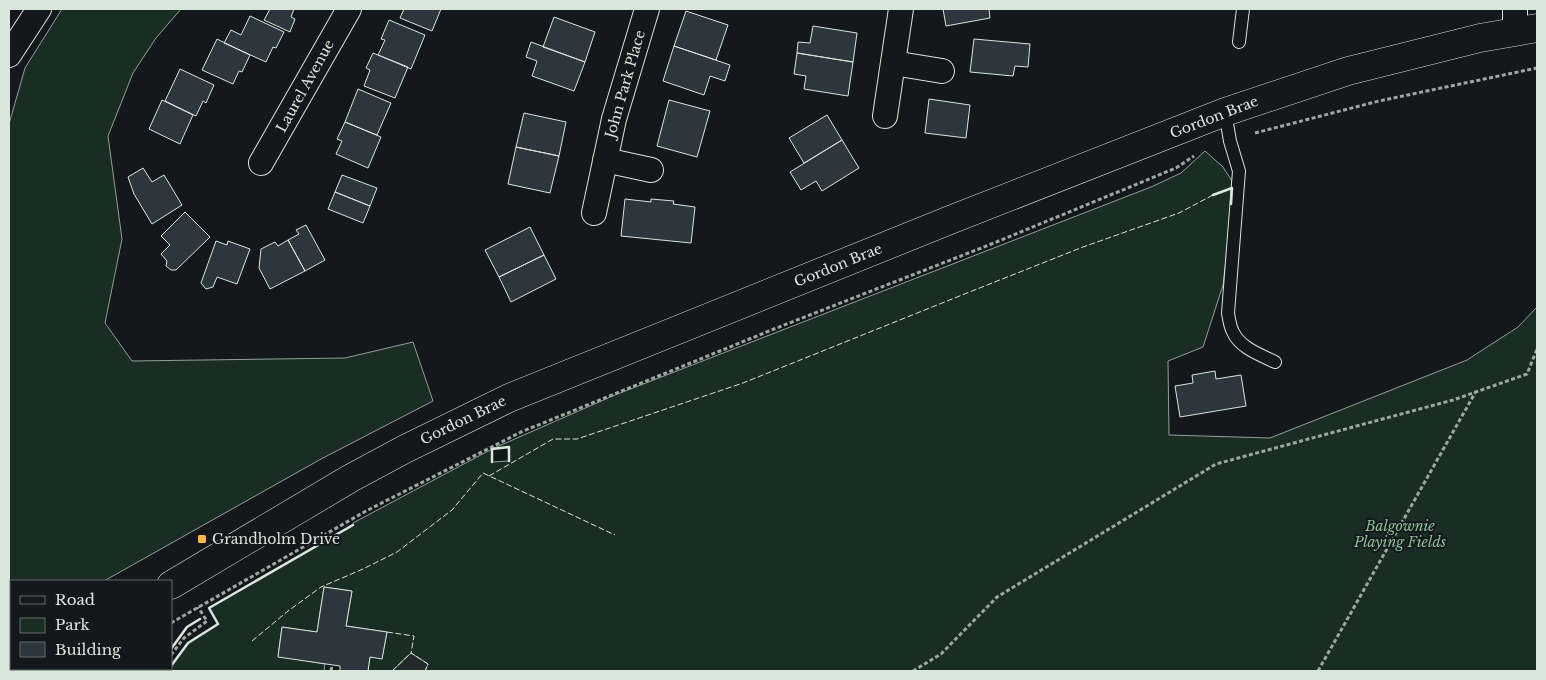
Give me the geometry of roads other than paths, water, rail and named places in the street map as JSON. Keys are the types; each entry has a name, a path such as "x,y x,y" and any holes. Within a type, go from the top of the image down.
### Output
{"main road":[{"name":"Gordon Brae","path":"172,584 351,478 509,398 1225,112 1348,71 1523,23"}],"street":[{"path":"9,55 39,9"},
{"name":"Laurel Avenue","path":"261,163 349,9"},
{"name":"John Park Place","path":"594,213 614,119 647,9"},
{"path":"885,116 901,9"},
{"path":"893,62 942,71"},
{"path":"605,160 651,170"}],"lane":[{"path":"1239,42 1243,9"},
{"path":"1225,112 1230,141 1239,171 1228,313 1232,332 1238,341 1275,362"}],"place":[{"name":"Grandholm Drive","path":"202,539"}],"park label":[{"name":"Balgownie Playing Fields","path":"1400,534"}]}
